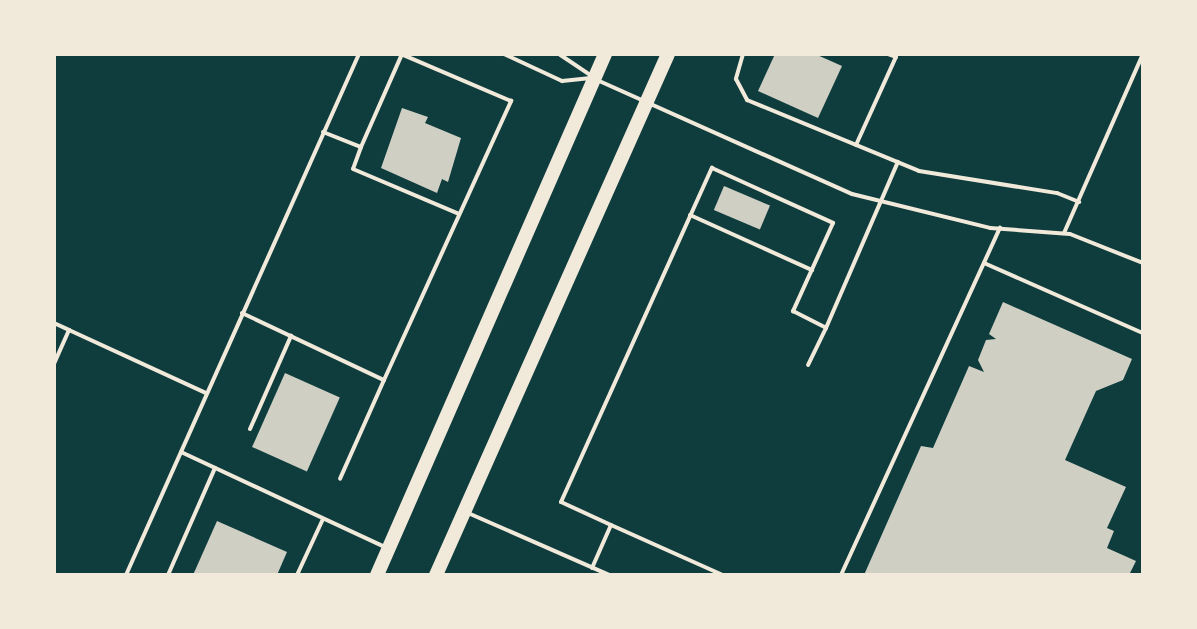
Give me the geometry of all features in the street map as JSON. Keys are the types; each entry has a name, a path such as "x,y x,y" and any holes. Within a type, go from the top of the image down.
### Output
{"highway":[{"path":"377,575 519,259 605,54"},
{"path":"436,575 668,54"}],"lane":[{"path":"128,574 359,54"},
{"path":"340,479 511,101 401,54 353,169 459,214"},
{"path":"504,54 562,81 593,78"},
{"path":"559,54 593,78 880,204 1000,228 1064,233 1108,245 1143,263"},
{"path":"743,54 736,79 747,100 946,179 1031,188 1079,202"},
{"path":"856,145 896,57 888,54"},
{"path":"1064,233 1143,54"},
{"path":"323,132 361,147"},
{"path":"808,365 898,162"},
{"path":"723,575 561,502 712,168 833,223 793,311 826,328"},
{"path":"690,215 812,270"},
{"path":"841,575 1000,228"},
{"path":"984,262 1143,333"},
{"path":"242,313 384,380"},
{"path":"54,323 206,393"},
{"path":"54,363 69,330"},
{"path":"250,429 291,336"},
{"path":"180,452 389,549"},
{"path":"168,575 215,468"},
{"path":"464,511 609,575"},
{"path":"297,575 323,518"},
{"path":"592,568 611,525"}],"building":[{"path":"775,54 815,54 842,66 818,118 758,91"},
{"path":"402,108 428,117 425,123 461,138 448,182 442,179 437,193 381,168"},
{"path":"724,186 770,206 760,229 714,210"},
{"path":"1003,302 1132,359 1123,380 1096,391 1065,460 1126,487 1107,528 1114,531 1107,548 1136,561 1129,575 864,575 921,446 933,448 969,366 984,372 978,360 986,340 996,339 989,334"},
{"path":"285,373 340,397 307,471 252,447"},
{"path":"217,521 287,552 277,575 193,575"}]}
